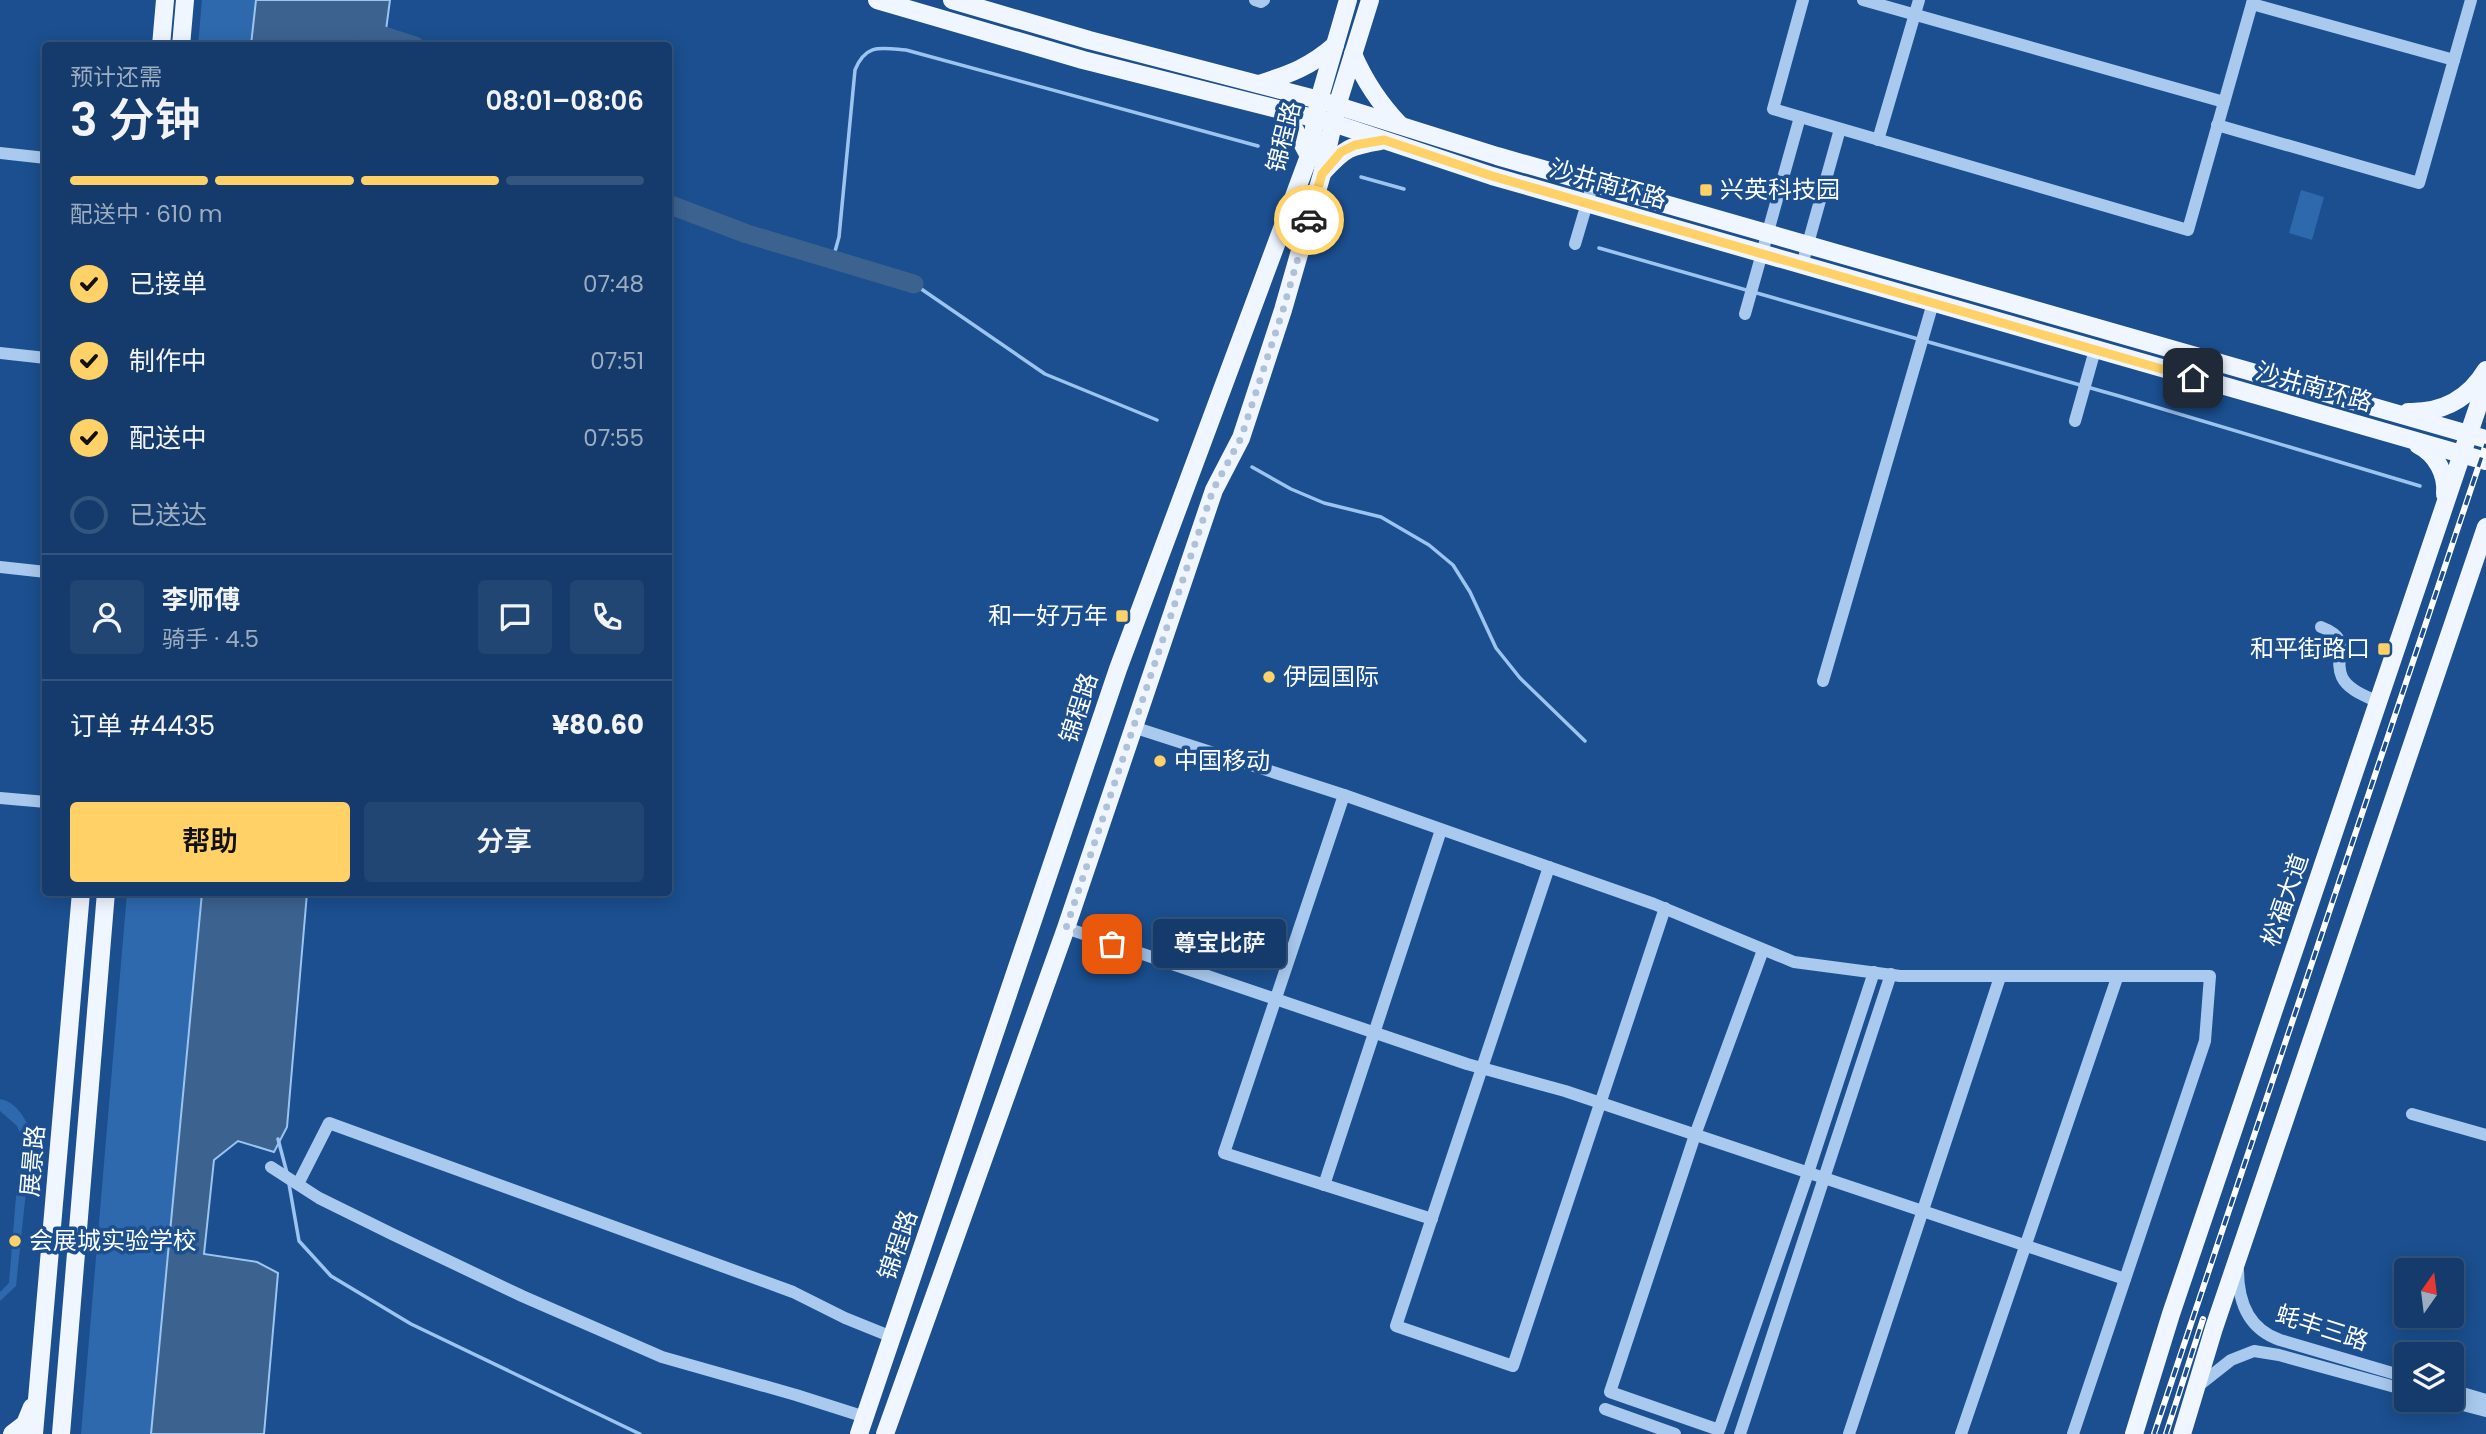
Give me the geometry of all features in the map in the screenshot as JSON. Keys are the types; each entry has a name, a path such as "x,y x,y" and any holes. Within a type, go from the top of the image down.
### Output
{"main road":[{"path":"161,42 165,0"},
{"path":"181,42 185,0"},
{"name":"沙井南环路","path":"877,0 1083,60 1281,110 1399,125 2478,436"},
{"name":"沙井南环路","path":"952,0 1089,40 1319,100 1329,116 1384,140 1492,176 2486,461"},
{"name":"锦程路","path":"1319,100 1348,0"},
{"name":"锦程路","path":"862,1426 1118,669 1309,156 1329,116 1353,54 1370,0"},
{"path":"1259,84 1299,71 1317,61 1335,45"},
{"path":"1353,54 1370,90 1399,125"},
{"path":"1281,110 1309,156"},
{"name":"锦程路","path":"886,1434 1066,928 1213,490 1245,425 1283,310 1322,174 1329,116"},
{"path":"1322,174 1341,152 1355,145 1384,140"},
{"path":"2376,407 2419,412 2441,408 2462,400 2486,370"},
{"name":"松福大道","path":"2134,1434 2176,1299 2462,455 2478,436 2486,383"},
{"path":"2403,438 2423,447 2436,460 2446,489 2443,512"},
{"path":"2182,1434 2237,1258 2484,534"},
{"name":"展景路","path":"34,1434 81,896"},
{"name":"展景路","path":"61,1434 106,896"},
{"path":"1029,936 1059,945"},
{"path":"12,1434 25,1424 37,1395"}],"street":[{"path":"1255,0 1264,0"},
{"path":"1804,0 1773,109 2188,230 2252,2 2454,60"},
{"path":"1863,0 2224,102"},
{"path":"1878,140 1919,0"},
{"path":"2217,125 2419,183 2471,0"},
{"path":"1745,314 1800,117"},
{"path":"1802,265 1840,129"},
{"path":"0,153 42,158"},
{"path":"1575,244 1593,183"},
{"path":"1823,681 1933,303"},
{"path":"2076,421 2095,350"},
{"path":"0,353 42,358"},
{"path":"0,567 42,572"},
{"path":"2321,627 2336,634 2341,642 2342,678 2351,688 2378,702"},
{"path":"1133,727 1343,796 1665,908 1794,962 1891,974 2118,978 2210,976 2205,1041 2073,1434"},
{"path":"1343,796 1224,1153 1432,1219"},
{"path":"0,798 42,802"},
{"path":"1324,1185 1441,830"},
{"path":"1549,867 1396,1326 1513,1366 1665,908"},
{"path":"1066,928 1373,1032 1599,1103 2126,1279"},
{"path":"1763,950 1695,1135 1610,1392 1719,1430 1874,972"},
{"path":"1740,1434 1891,974"},
{"path":"1849,1434 2000,977"},
{"path":"1961,1434 2118,978"},
{"path":"2412,1114 2486,1135"},
{"path":"298,1184 329,1123 793,1292 845,1318 892,1337"},
{"path":"271,1167 319,1198 522,1296 662,1357 796,1395 862,1426"},
{"name":"蚝丰三路","path":"2237,1258 2241,1300 2247,1315 2260,1331 2280,1340 2394,1373"},
{"name":"蚝丰三路","path":"2195,1388 2231,1360 2254,1351 2267,1352 2394,1387"},
{"path":"2464,1394 2486,1400"},
{"path":"2464,1405 2486,1411"},
{"path":"1605,1409 1675,1434"}],"shaded area":[{"path":"202,0 256,0 251,42 198,42"},
{"path":"256,0 390,0 384,42 251,42"},
{"path":"2301,190 2324,197 2312,240 2289,233"},
{"path":"127,896 202,896 151,1434 81,1434"},
{"path":"202,896 307,896 287,1127 274,1152 238,1141 214,1160 204,1254 257,1262 278,1273 264,1434 151,1434"},
{"path":"0,1099 16,1107 32,1135 16,1286 0,1301 0,1292 9,1283 21,1135 17,1126 0,1111"}],"waterway":[{"path":"359,28 403,42"},
{"path":"832,262 839,237 855,70 864,55 875,49 906,50 1258,146"},
{"path":"1361,177 1404,189"},
{"path":"672,206 747,234 914,284"},
{"path":"1599,248 1918,339"},
{"path":"914,284 1045,374 1157,420"},
{"path":"1925,341 2420,486"},
{"path":"1252,467 1291,489 1324,503 1381,517 1429,545 1453,565 1470,592 1496,648 1520,678 1585,741"},
{"path":"278,1139 287,1173"},
{"path":"289,1184 299,1241 331,1276 411,1324 640,1434"}],"railway":[{"path":"2154,1434 2486,444"},
{"path":"2166,1434 2203,1319"}],"way so far":[{"path":"1112,944 1066,928 1213,490 1241,438 1309,220"}],"place":[{"name":"兴英科技园","path":"1706,190"},
{"name":"和一好万年","path":"1122,616"},
{"name":"和平街路口","path":"2384,649"},
{"name":"伊园国际","path":"1269,677"},
{"name":"中国移动","path":"1160,761"},
{"name":"尊宝比萨","path":"1112,944"},
{"name":"会展城实验学校","path":"15,1241"}],"route":[{"path":"1309,220 1322,174 1341,152 1355,145 1384,140 1492,176 2193,378"}]}
